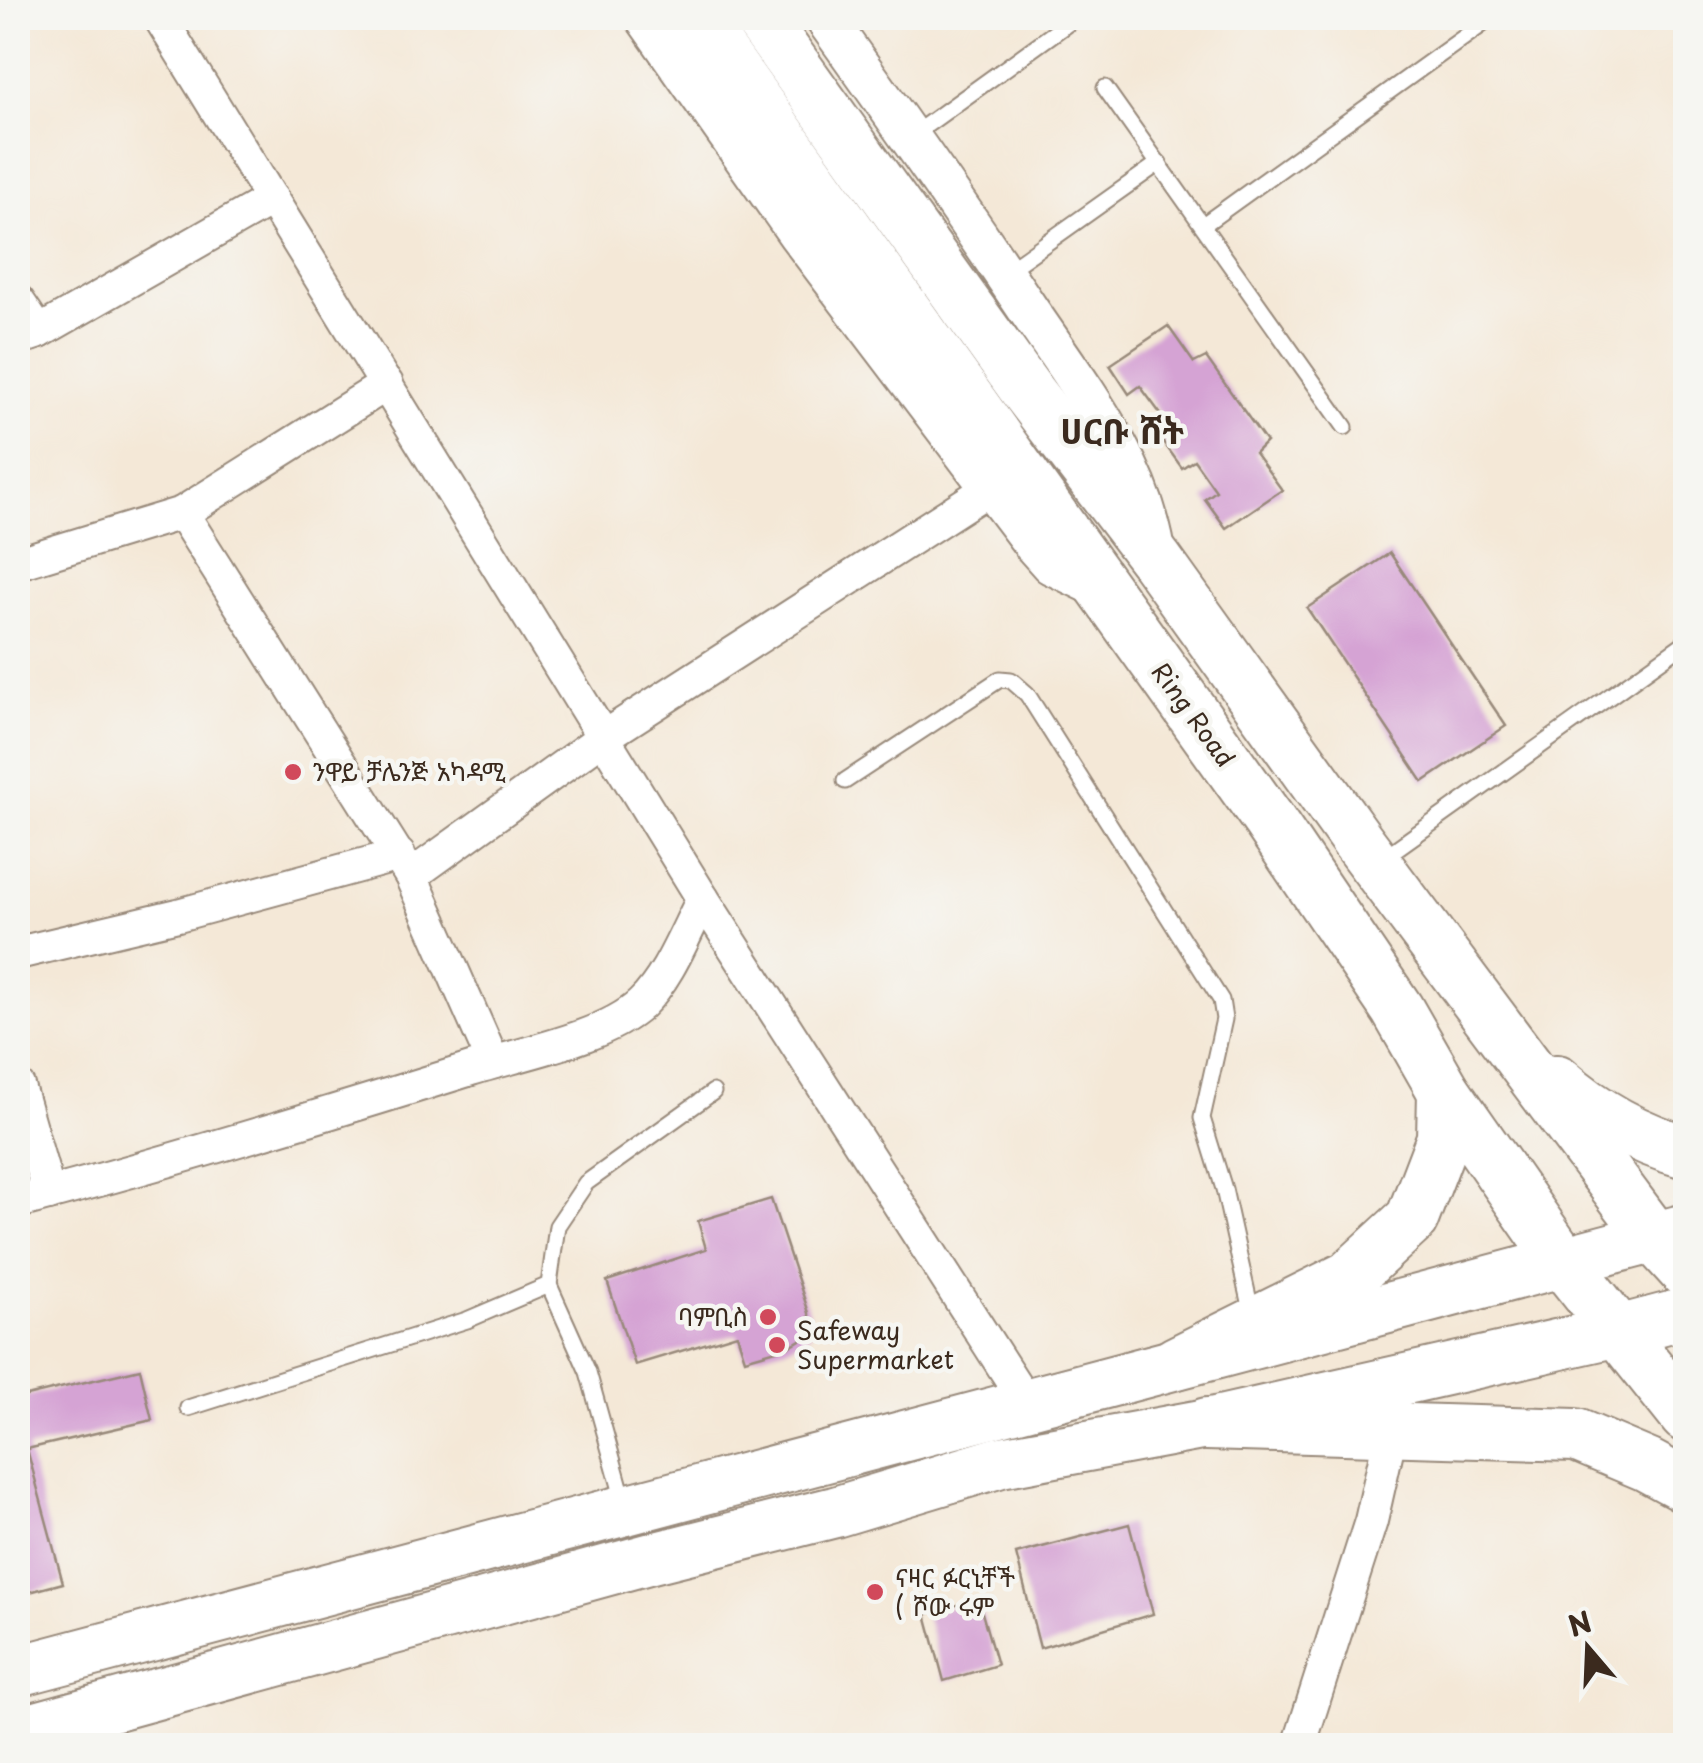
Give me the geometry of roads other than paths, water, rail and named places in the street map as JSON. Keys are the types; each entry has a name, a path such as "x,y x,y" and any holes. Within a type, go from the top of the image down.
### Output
{"highway":[{"name":"Ring Road","path":"696,18 1268,819 1397,1010 1444,1091 1564,1262 1686,1416"},
{"path":"760,18 1027,391 1156,560 1375,863 1507,1037 1675,1246"},
{"path":"1507,1037 1581,1102 1647,1141 1686,1152"},
{"path":"1176,1363 1349,1277 1412,1219 1443,1138 1444,1091"},
{"path":"1207,1424 1576,1435 1686,1486"}],"main road":[{"path":"18,1671 1564,1262 1675,1246"},
{"path":"18,1732 834,1512 1001,1462 1207,1424 1686,1313"}],"street":[{"path":"160,18 703,899 1026,1402"},
{"path":"646,18 799,234 990,488 1051,564 1102,588"},
{"path":"825,18 1004,273 1104,424 1127,466 1150,524 1156,560"},
{"path":"18,301 28,336 272,199"},
{"path":"18,563 182,513 387,384"},
{"path":"18,953 406,866 990,488"},
{"path":"182,513 406,866 493,1062"},
{"path":"18,1086 33,1198 266,1132 560,1042 618,1020 642,1003 661,978 703,899"},
{"path":"1300,1746 1371,1520 1392,1428"}],"lane":[{"path":"910,137 1076,18"},
{"path":"1202,225 1490,18"},
{"path":"1105,88 1345,427"},
{"path":"1004,273 1159,163"},
{"path":"1375,863 1686,642"},
{"path":"844,781 1000,679 1011,680 1027,694 1222,1000 1224,1019 1202,1118 1224,1189 1254,1324"},
{"path":"626,1510 588,1372 549,1285 556,1226 586,1183 713,1092"},
{"path":"188,1408 467,1320 549,1285"}],"place":[{"name":"ንዋይ ቻሌንጅ አካዳሚ","path":"293,772"},
{"name":"ባምቢስ","path":"768,1317"},
{"name":"Safeway Supermarket","path":"777,1345"},
{"name":"ናዛር ፉርኒቸች ( ሾው ሩም","path":"875,1592"}],"district":[{"name":"ሀርቡ ሸት","path":"1122,432"}]}
